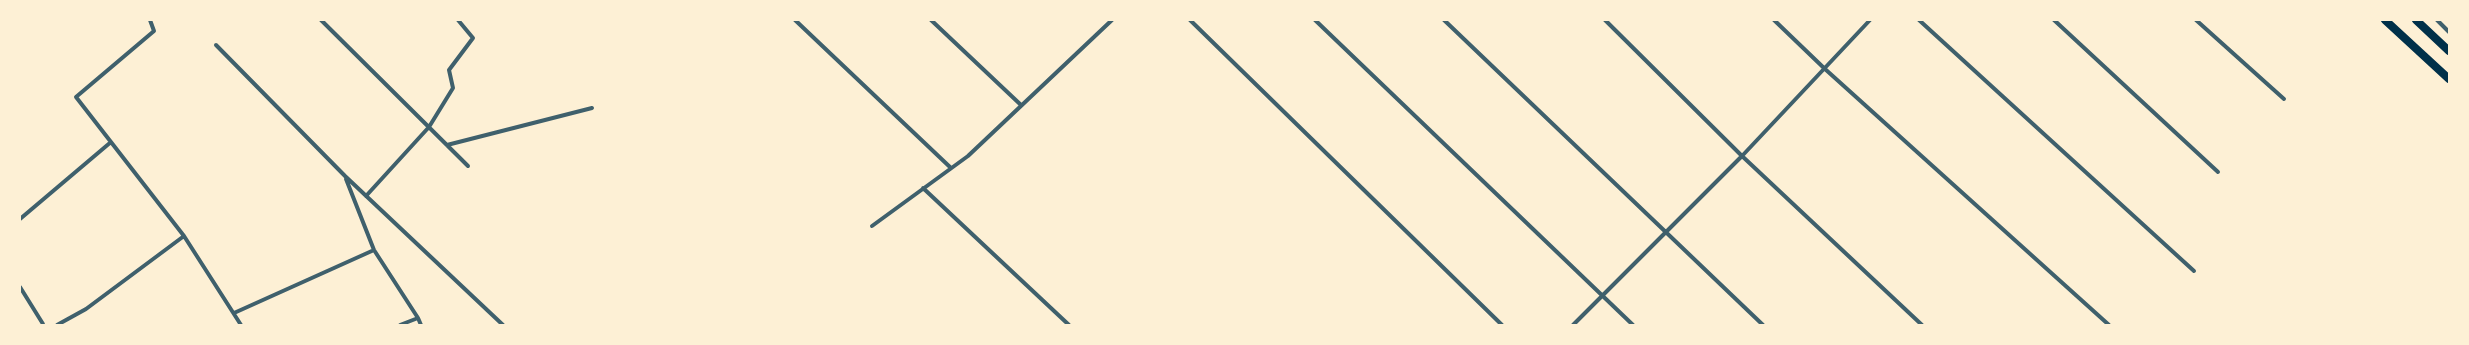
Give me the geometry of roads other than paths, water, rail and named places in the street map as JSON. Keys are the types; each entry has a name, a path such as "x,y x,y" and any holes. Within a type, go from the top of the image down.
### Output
{"main road":[{"path":"2385,20 2449,79"},
{"path":"2416,20 2449,51"}],"street":[{"path":"150,20 154,31 76,97 184,236 241,325"},
{"path":"321,20 468,166"},
{"path":"366,196 429,128 453,88 449,70 474,38 472,33 458,20"},
{"path":"795,20 951,168"},
{"path":"931,20 1021,105"},
{"path":"872,226 968,156 1112,20"},
{"path":"1190,20 1502,325"},
{"path":"1315,20 1634,325"},
{"path":"1444,20 1666,234 1763,325"},
{"path":"1604,20 1742,156 1922,325"},
{"path":"1774,20 1825,69 2109,325"},
{"path":"1573,325 1666,234 1742,156 1870,20"},
{"path":"1919,20 2194,271"},
{"path":"2054,20 2218,172"},
{"path":"2196,20 2284,100"},
{"path":"2436,20 2449,32"},
{"path":"216,45 345,176 503,325"},
{"path":"448,145 592,108"},
{"path":"20,219 111,142"},
{"path":"345,176 374,250 421,325"},
{"path":"923,188 1069,325"},
{"path":"57,325 86,309 184,236"},
{"path":"234,313 374,250"},
{"path":"20,287 43,324"},
{"path":"400,325 418,318"}]}
